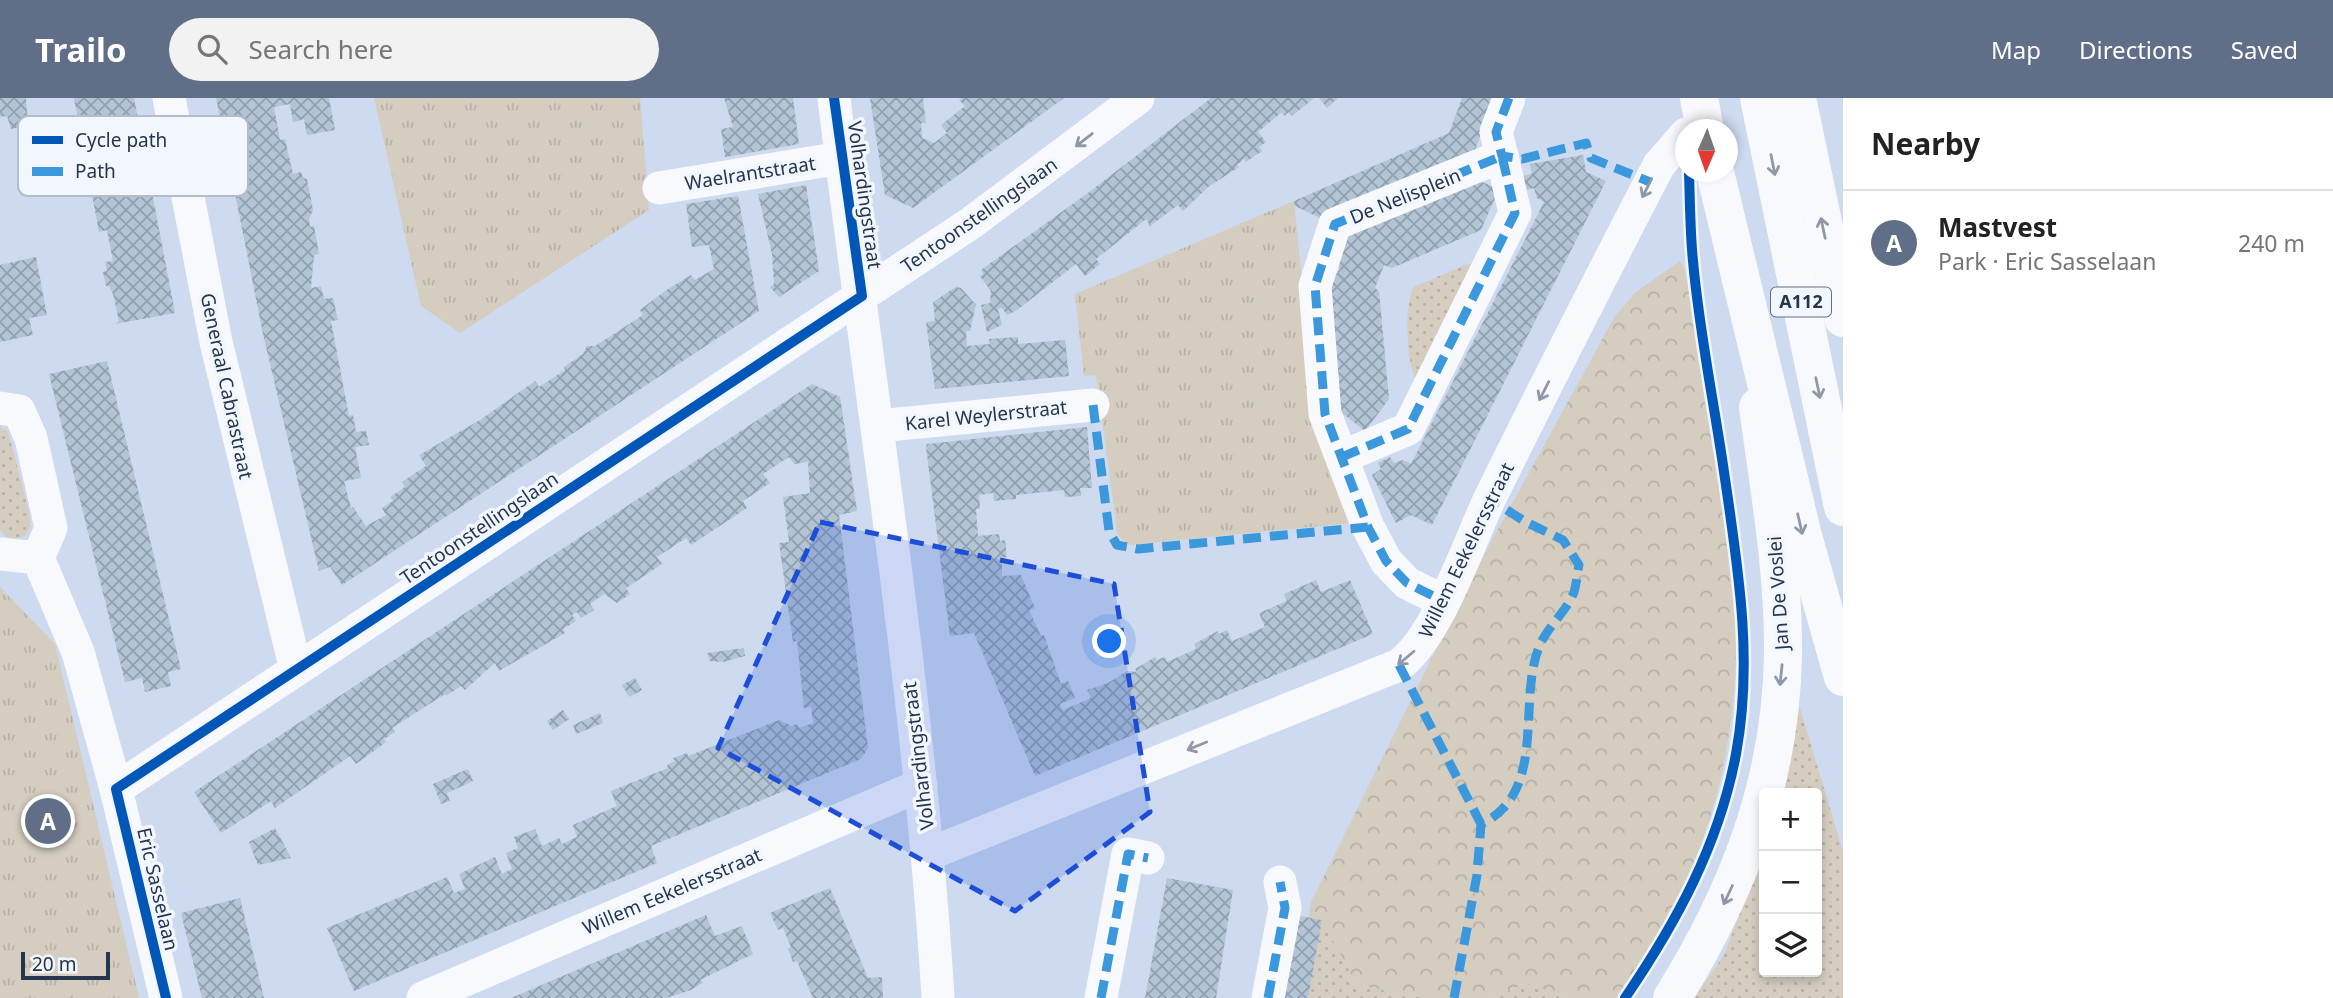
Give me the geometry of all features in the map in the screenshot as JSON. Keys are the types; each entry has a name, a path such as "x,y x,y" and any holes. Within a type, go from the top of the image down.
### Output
{"main road":[{"path":"1699,98 1702,119"},
{"name":"A112","path":"1759,98 1843,507"},
{"name":"A112","path":"1797,98 1843,318"},
{"path":"1717,182 1803,536 1843,677"},
{"name":"Jan De Voslei","path":"1672,998 1705,944 1746,856 1772,764 1783,656 1777,555 1748,327 1717,182"}],"street":[{"name":"Generaal Cabrastraat","path":"169,98 172,116"},
{"name":"Volhardingstraat","path":"834,98 862,296 921,785 929,855 938,998"},
{"name":"Tentoonstellingslaan","path":"116,789 971,223 1138,98"},
{"path":"1342,457 1408,429 1515,213 1496,132 1509,98"},
{"name":"Willem Eekelersstraat","path":"929,855 1399,665 1419,646 1490,499 1659,165 1675,146"},
{"name":"De Nelisplein","path":"1443,601 1407,583 1386,561 1368,527 1325,414 1315,286 1335,224 1502,156"},
{"name":"Waelrantstraat","path":"659,188 841,158"},
{"name":"Generaal Cabrastraat","path":"188,196 216,342 296,670"},
{"name":"Karel Weylerstraat","path":"878,426 1093,405"},
{"path":"0,408 19,411 32,438 51,528 38,558 0,554"},
{"name":"Eric Sasselaan","path":"38,558 78,652 116,789 166,998"},
{"name":"Willem Eekelersstraat","path":"423,998 921,785"},
{"path":"1101,998 1128,854 1148,858"},
{"path":"1268,998 1285,908 1280,882"}],"highlighted area":[{"path":"820,522 1114,584 1150,812 1015,911 718,748"}],"green space":[{"path":"374,98 640,98 649,210 460,333 421,306"},
{"path":"1294,201 1318,442 1351,523 1130,545 1119,537 1117,531 1096,375 1084,376 1075,294"},
{"path":"1680,261 1684,267 1694,318 1730,553 1736,644 1730,730 1722,773 1697,855 1680,895 1660,932 1616,998 1567,998 1526,983 1493,998 1424,998 1357,985 1322,920 1309,918 1311,902 1474,573 1615,316 1636,292"},
{"path":"1472,264 1416,381 1410,361 1407,319 1414,287"},
{"path":"0,426 7,431 11,442 30,516 30,528 25,536 10,540 0,530"},
{"path":"0,587 55,644 139,998 0,998"},
{"path":"1798,701 1843,852 1843,998 1694,998 1724,955 1759,862 1759,977 1822,977 1822,788 1778,788"},
{"path":"1322,920 1357,985 1424,998 1308,998"},
{"path":"1526,983 1567,998 1493,998"}],"building":[{"path":"0,98 26,98 27,116 18,116 18,127 11,129 7,116 0,117"},
{"path":"74,98 134,98 137,116 77,116"},
{"path":"216,98 329,98 335,130 307,135 304,119 293,122 290,104 274,107 280,140 285,139 293,174 301,172 303,178 307,179 313,210 309,219 310,227 314,226 319,254 314,255 311,288 321,286 324,299 333,298 338,320 331,321 349,416 353,415 356,432 366,431 369,445 355,447 361,478 344,481 351,508 353,507 366,526 386,515 382,508 393,501 390,497 405,487 402,482 426,466 419,455 480,420 535,381 539,387 565,370 564,367 583,354 587,346 595,346 643,315 640,310 665,291 691,275 695,280 714,269 709,245 692,247 686,204 738,196 759,311 342,585 330,567 319,571 263,334 236,196 248,196 248,116 220,116"},
{"path":"724,98 793,98 799,144 725,157 721,129 733,127"},
{"path":"870,98 923,98 926,123 921,123 922,138 934,143 947,133 941,125 965,106 959,100 962,98 1064,98 913,208 885,195"},
{"path":"1211,98 1314,98 1292,116 1289,112 1284,116 1282,112 1258,132 1266,142 1259,147 1262,151 1246,162 1244,159 1237,165 1239,167 1208,187 1183,211 1178,205 1150,226 1146,219 1096,259 1100,264 1085,276 1076,264 1017,310 1007,315 1002,308 998,309 1002,325 987,332 981,305 990,303 991,291 980,276 983,274 981,270 1088,193"},
{"path":"1319,98 1338,98 1327,108"},
{"path":"1462,98 1494,98 1474,153 1320,218 1295,206 1294,201 1449,133"},
{"path":"1583,155 1586,172 1606,181 1432,525 1411,515 1396,523 1372,475 1381,469 1378,463 1390,457 1394,463 1403,460 1411,464 1544,202 1537,198 1534,188 1526,190 1523,176 1532,174 1530,164"},
{"path":"1470,177 1499,189 1481,230 1392,268 1384,265 1375,288 1379,291 1389,399 1365,431 1337,409 1326,288 1340,269 1332,258 1344,230"},
{"path":"806,185 819,271 779,297 770,287 774,284 772,254 758,194"},
{"path":"92,196 153,196 175,313 115,324 119,321 113,294 109,286 106,286 103,272 107,271 105,262 113,261 107,230 99,232"},
{"path":"36,257 47,315 29,318 33,335 0,342 0,265"},
{"path":"956,287 961,288 976,305 970,331 966,331 967,346 990,344 989,339 1018,337 1018,344 1065,340 1069,376 935,389 926,322 935,321 933,302"},
{"path":"107,361 181,669 168,672 171,686 145,692 142,678 125,682 49,374"},
{"path":"812,384 840,397 857,511 839,515 868,748 861,759 651,846 657,863 354,991 327,928 447,877 454,893 465,889 459,874 495,857 502,874 512,869 506,853 518,848 514,837 535,829 542,846 559,838 562,844 577,837 573,825 617,806 611,791 668,768 667,765 675,761 673,758 687,753 688,756 779,720 792,726 797,724 799,728 813,723 811,707 804,708 797,641 793,642 779,543 789,542 783,497 810,493 808,462 794,464 789,457 763,474 770,483 743,501 747,508 691,545 686,538 657,557 662,564 626,588 630,594 617,603 604,594 590,604 594,610 581,618 577,612 572,615 576,621 563,629 565,633 499,671 495,663 465,690 461,686 446,696 445,694 392,728 395,732 384,739 386,742 356,764 350,756 275,808 271,801 221,833 194,792"},
{"path":"1087,427 1092,488 1080,488 1081,496 1065,497 1064,490 1016,495 1016,499 994,501 993,493 979,495 980,509 976,509 978,536 999,534 1000,541 1005,540 1007,557 1002,558 1002,576 1021,575 1035,608 1029,610 1041,636 1044,635 1061,684 1068,681 1075,698 1060,704 1063,710 1091,698 1087,690 1108,683 1127,671 1137,672 1135,669 1155,657 1157,660 1165,657 1167,662 1196,649 1194,644 1218,631 1219,634 1227,630 1232,641 1265,627 1259,613 1287,601 1284,594 1316,580 1321,592 1350,580 1373,634 1035,776 974,633 950,636 926,447 927,444"},
{"path":"744,648 745,656 723,662 710,661 707,653"},
{"path":"635,678 642,690 629,697 622,685"},
{"path":"563,710 569,719 553,730 547,721"},
{"path":"600,713 603,723 576,734 573,725"},
{"path":"468,769 473,781 447,793 450,801 441,804 433,784"},
{"path":"275,828 291,858 258,865 249,842"},
{"path":"1167,878 1233,890 1216,998 1145,998"},
{"path":"830,888 868,978 882,977 883,998 813,998 797,961 793,962 788,949 791,947 783,928 778,930 770,913"},
{"path":"240,898 264,998 202,998 181,913"},
{"path":"706,915 715,936 742,926 753,954 700,980 702,983 691,990 666,998 511,998"},
{"path":"1295,915 1322,920 1308,998 1280,998"}],"marked path":[{"path":"1509,98 1496,132 1502,156 1522,159 1586,143 1591,158 1650,182"},
{"path":"1342,457 1408,429 1515,213 1502,156 1335,224 1315,286 1325,414 1368,527 1386,561 1407,583 1443,601"},
{"path":"1093,405 1109,531 1117,545 1138,549 1368,527"},
{"path":"1454,998 1477,875 1481,824 1502,810 1515,791 1523,769 1533,669 1539,647 1571,599 1579,565 1563,540 1524,521 1490,499"},
{"path":"1399,665 1481,824"},
{"path":"1101,998 1128,854 1148,858"},
{"path":"1268,998 1285,908 1280,882"}],"cycle path":[{"path":"166,998 116,789 862,296 834,98"},
{"path":"1625,998 1678,912 1719,820 1736,754 1744,682 1742,610 1723,465 1702,338 1691,239 1689,182"}],"place":[{"name":"Mastvest","path":"48,821"}]}
